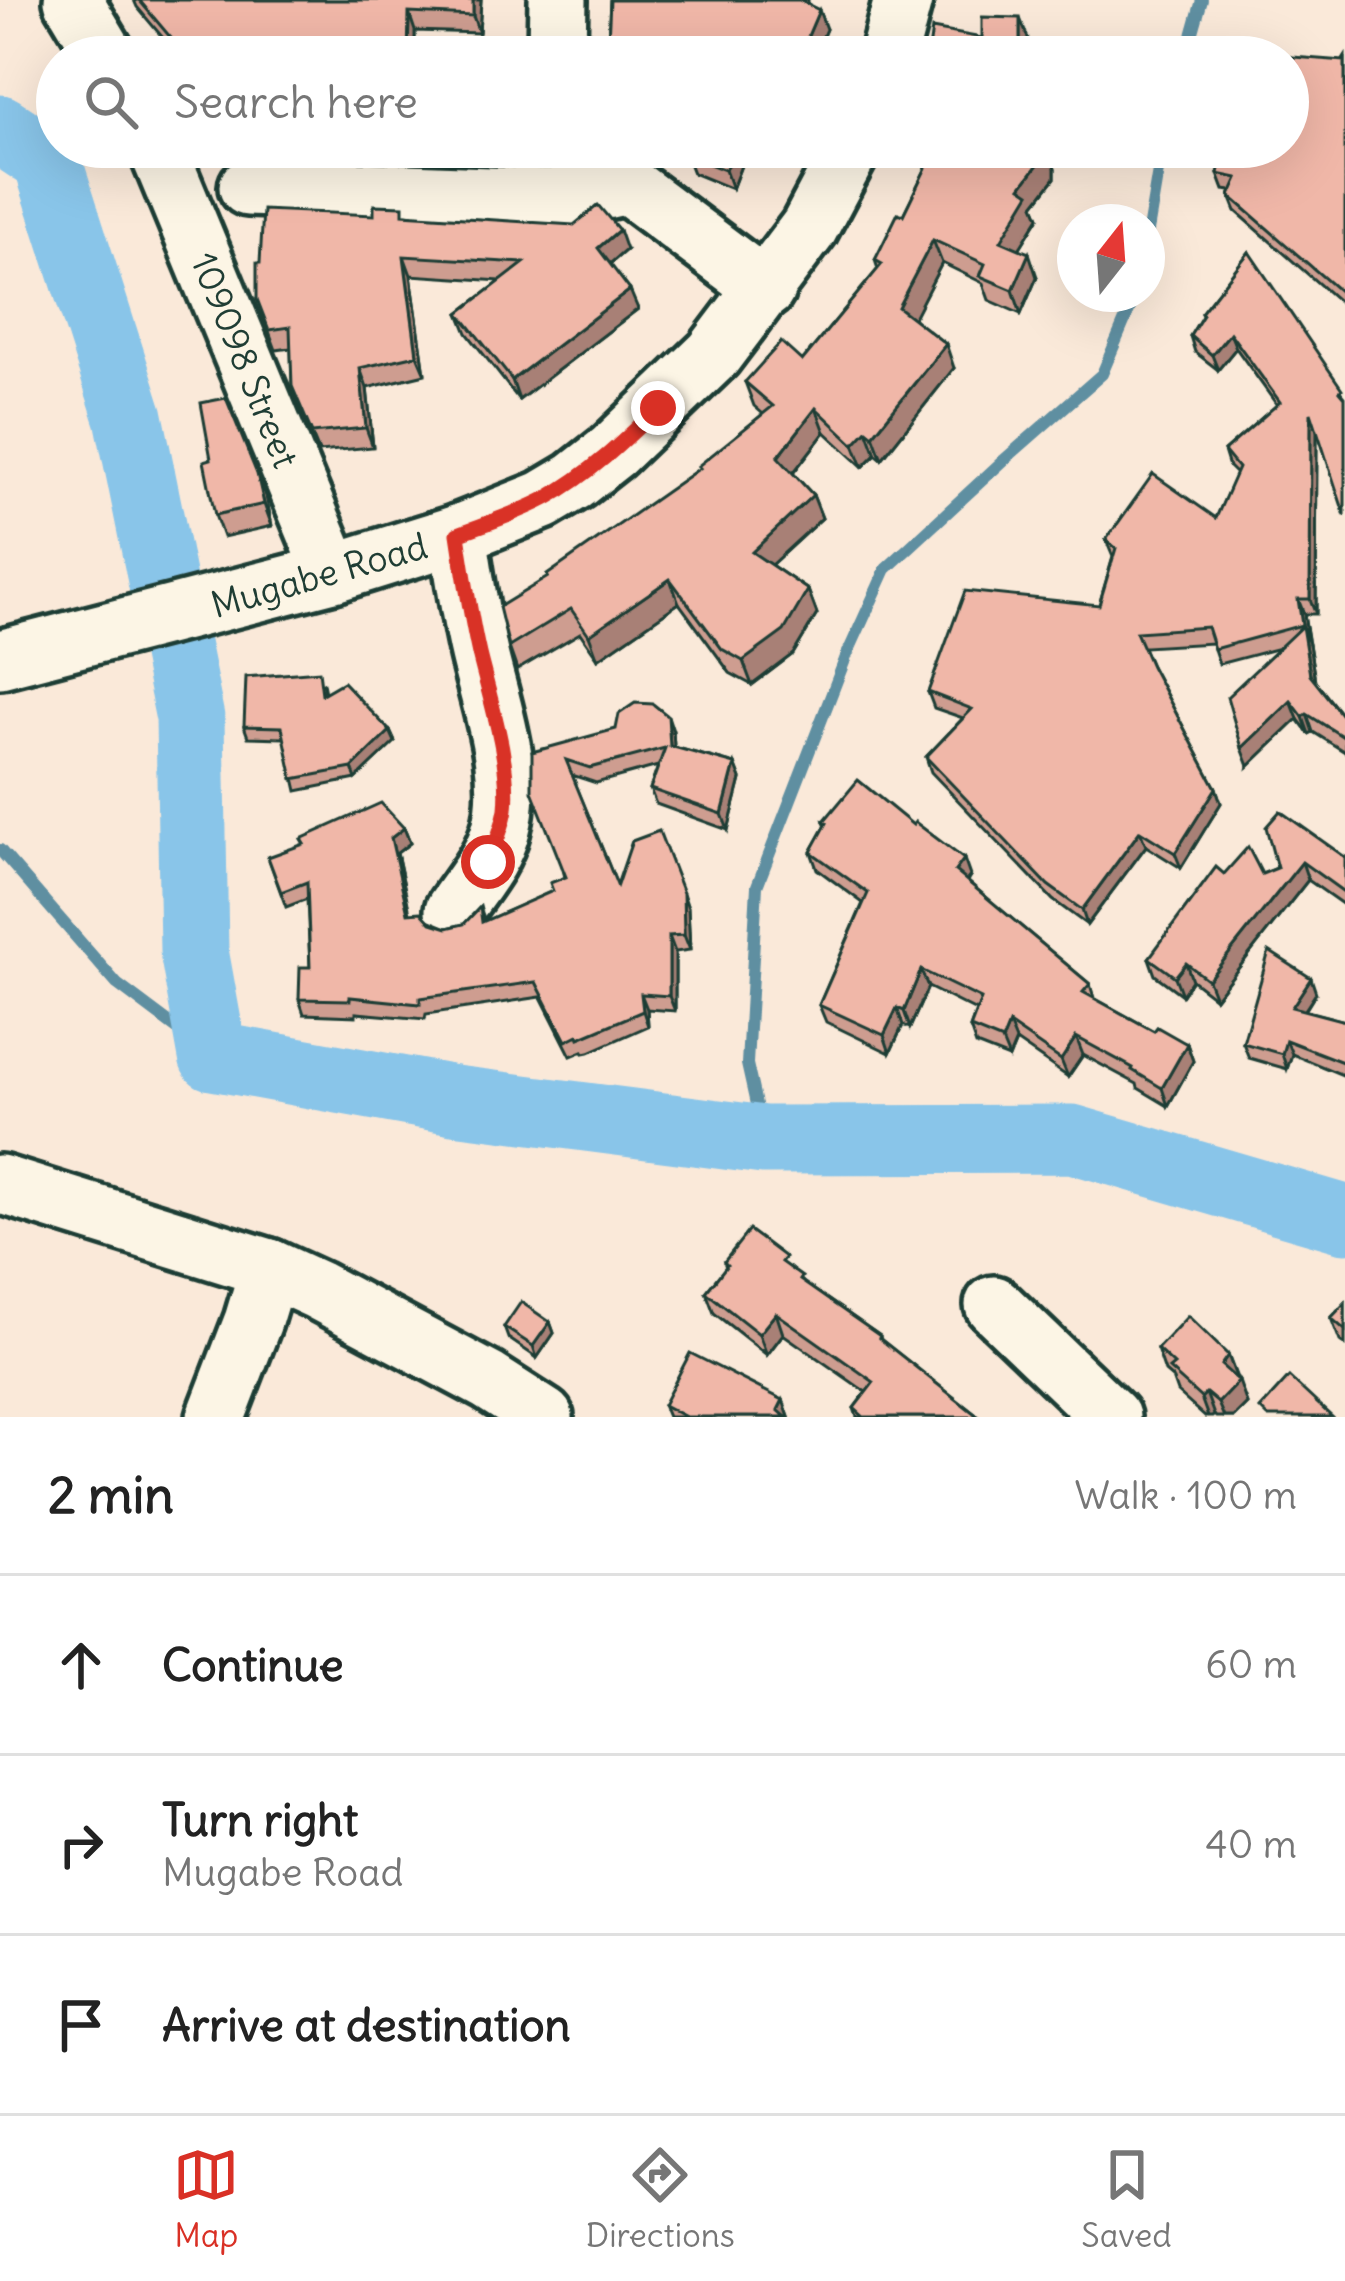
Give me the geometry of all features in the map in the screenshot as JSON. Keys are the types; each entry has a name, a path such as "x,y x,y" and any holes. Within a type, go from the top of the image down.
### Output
{"street":[{"path":"74,0 95,36"},
{"path":"557,0 558,36"},
{"path":"894,36 903,0"},
{"name":"109098 Street","path":"166,168 333,573"},
{"path":"248,187 546,198 579,196 609,168"},
{"path":"614,168 766,289"},
{"name":"Mugabe Road","path":"0,659 333,573 458,534 543,500 613,451 715,354 809,229 841,168"},
{"path":"454,910 488,862 506,807 498,734 458,534"},
{"path":"0,1184 269,1268 488,1381 544,1417"},
{"path":"216,1417 269,1268"},
{"path":"994,1305 1111,1417"}],"building":[{"path":"139,0 473,0 473,16 409,13 408,36 169,36"},
{"path":"610,0 799,0 819,10 808,36 608,36"},
{"path":"982,17 1020,18 1020,36 982,36"},
{"path":"932,29 971,36 931,36"},
{"path":"1345,57 1345,296 1230,196 1238,178 1218,174 1219,168 1309,168 1309,58 1344,61"},
{"path":"926,168 1035,168 1021,187 1030,193 1001,241 1029,253 1013,290 980,276 985,264 933,240 898,307 946,344 873,435 867,430 854,444 816,408 778,457 813,495 752,552 808,590 784,631 743,661 722,649 670,579 589,635 571,609 509,647 499,607 700,468 773,406 745,382 781,342 802,361 882,264 875,260 898,213 903,215"},
{"path":"374,205 403,206 403,214 574,225 598,205 619,230 598,248 630,290 512,380 459,313 524,263 404,256 417,355 360,368 366,428 312,433 292,386 290,327 269,330 257,299 263,210 374,215"},
{"path":"1249,252 1345,397 1345,516 1311,412 1310,599 1298,599 1302,625 1214,649 1207,627 1136,632 1216,788 1175,853 1140,831 1082,910 1048,885 926,757 972,709 928,692 965,591 1099,605 1116,548 1106,540 1153,474 1216,518 1238,468 1224,451 1280,402 1230,333 1212,355 1190,336 1201,313"},
{"path":"226,398 264,504 215,515 204,461 211,459 201,403"},
{"path":"1302,626 1310,675 1345,716 1345,738 1307,714 1303,717 1291,701 1242,748 1227,697"},
{"path":"319,671 322,694 343,682 390,731 352,768 293,779 282,727 244,726 246,677"},
{"path":"635,703 653,704 668,716 670,746 735,764 722,814 650,789 665,748 590,768 566,760 617,885 632,841 659,831 683,893 684,935 669,936 669,996 641,994 643,1011 566,1041 536,982 420,998 420,1004 350,997 299,999 300,967 310,967 307,882 281,892 268,857 304,844 301,839 381,803 404,828 391,838 408,913 421,912 431,923 447,928 464,924 480,907 482,922 553,891 550,883 566,877 532,791 532,752 616,729 619,714"},
{"path":"858,780 964,859 955,871 1090,984 1083,992 1187,1044 1162,1088 1076,1037 1061,1060 1009,1024 1002,1041 970,1028 981,999 921,970 904,1011 897,1008 884,1035 819,1005 868,893 811,852 824,821"},
{"path":"1280,811 1345,857 1345,893 1302,862 1208,980 1186,963 1175,977 1149,958 1216,867 1224,874 1248,847 1262,874 1277,868 1266,827"},
{"path":"1269,951 1311,978 1292,1007 1345,1021 1345,1063 1286,1040 1282,1054 1243,1043"},
{"path":"749,1230 785,1257 781,1262 800,1280 880,1336 979,1417 864,1417 854,1408 874,1382 776,1313 759,1334 706,1292"},
{"path":"521,1302 550,1322 533,1346 504,1327"},
{"path":"1345,1303 1345,1330 1331,1318"},
{"path":"1188,1316 1228,1355 1221,1365 1239,1381 1218,1403 1206,1393 1201,1398 1169,1369 1174,1365 1157,1349"},
{"path":"690,1353 783,1400 778,1410 786,1417 686,1417 663,1405"},
{"path":"1289,1377 1332,1417 1268,1417 1260,1409"}],"waterway":[{"path":"1192,36 1202,0"},
{"path":"0,129 36,153"},
{"path":"50,168 129,417 190,718 194,951 213,1056 454,1100 764,1140 1072,1139 1345,1219"},
{"path":"1152,204 1158,168"},
{"path":"764,1140 747,1064 757,886 846,657 886,569 1102,374 1128,312"},
{"path":"0,850 117,984 213,1056"}],"route":[{"path":"488,862 506,807 505,778 458,534 543,500 575,481 658,408"}]}
